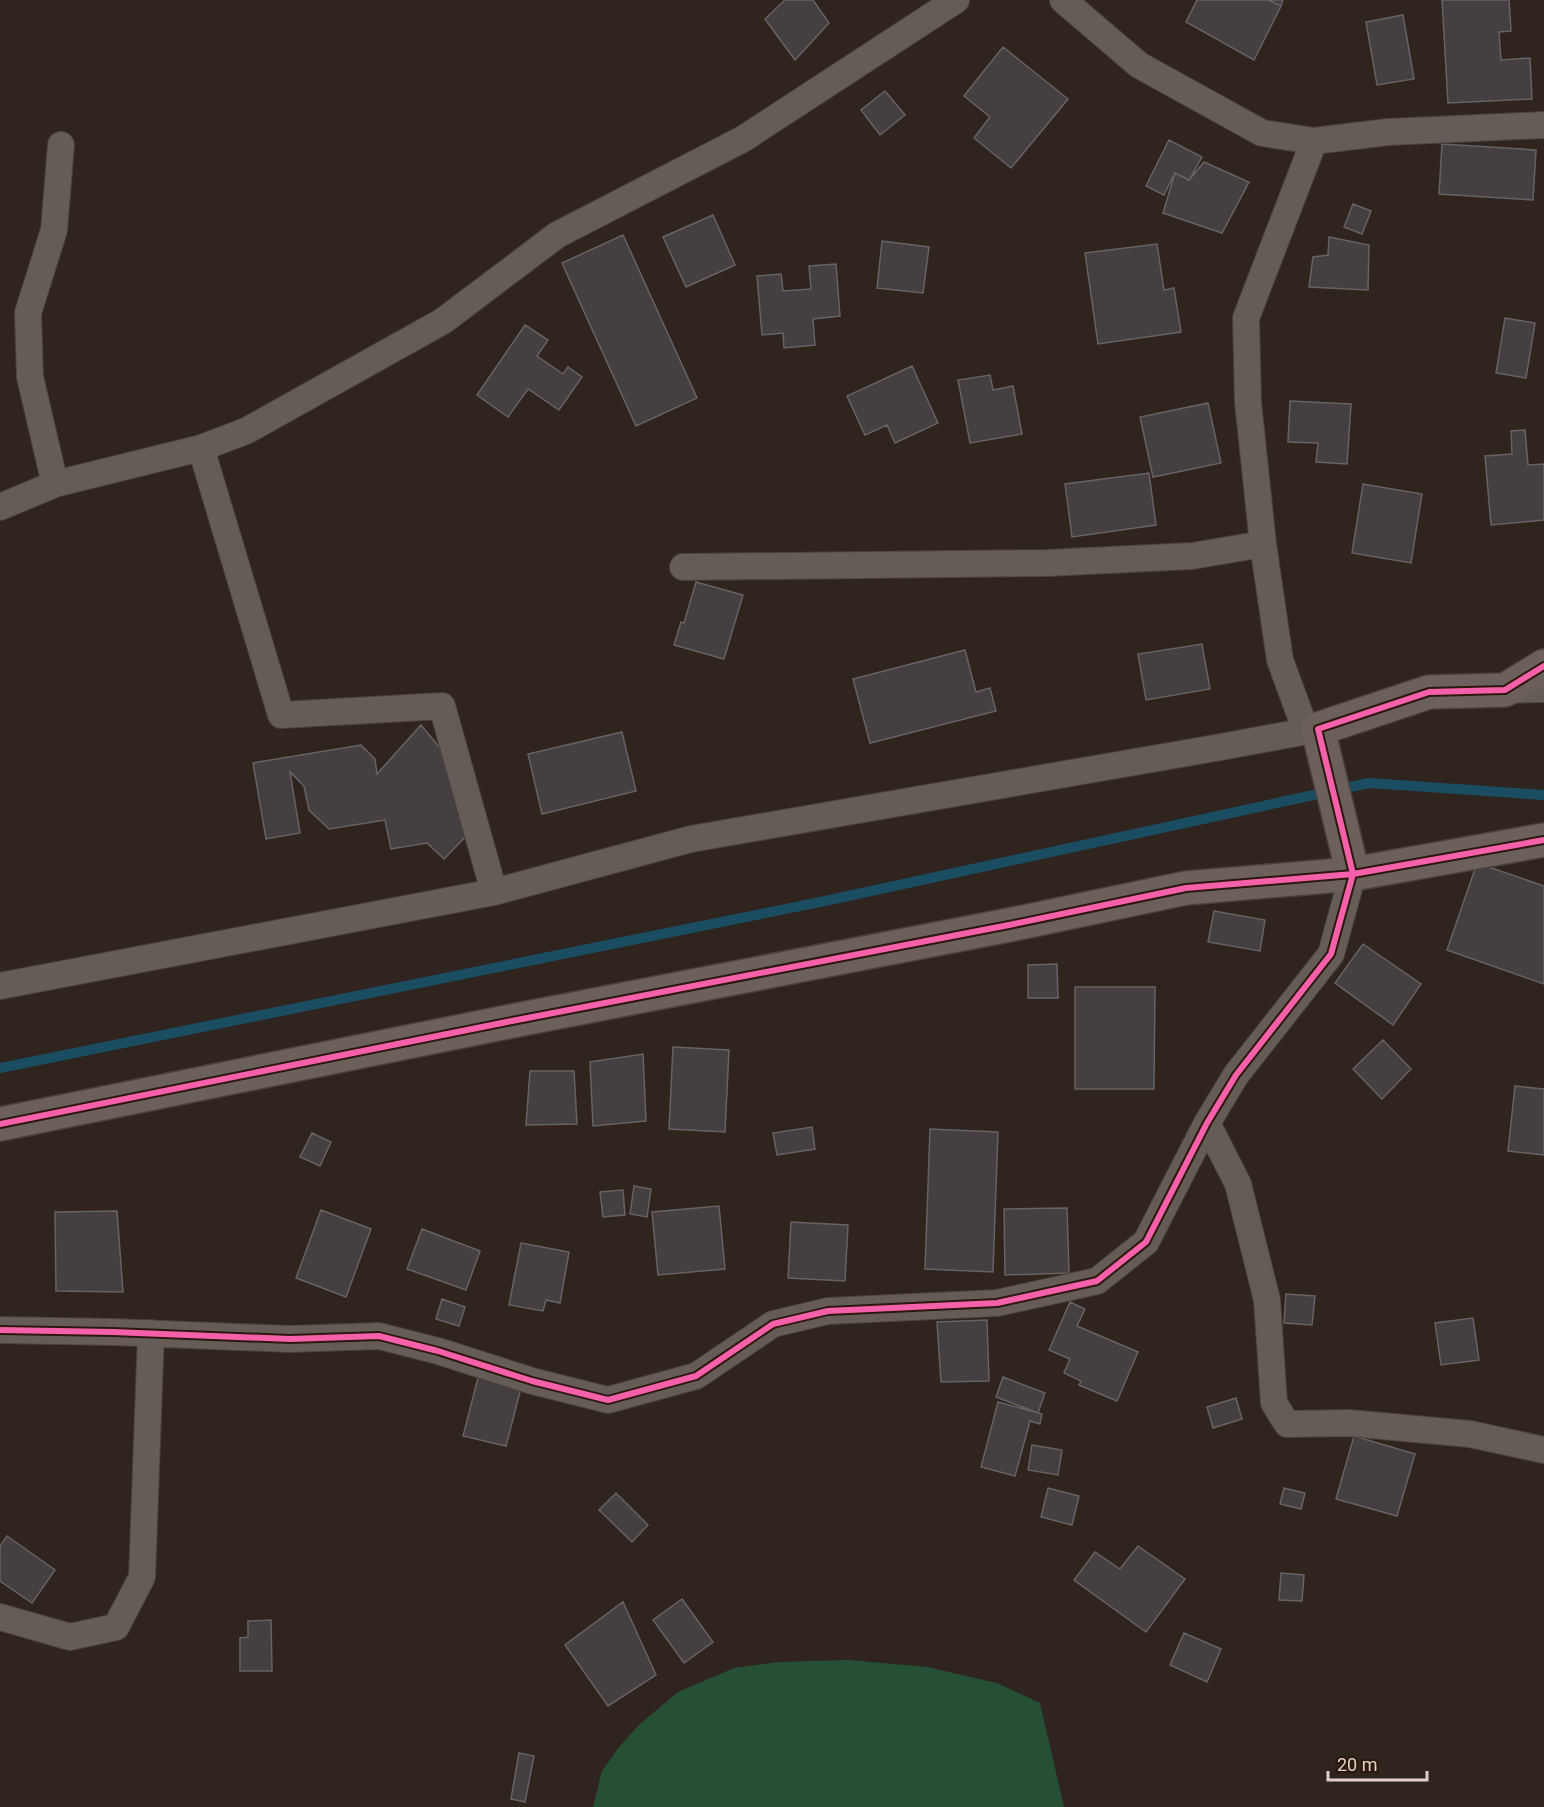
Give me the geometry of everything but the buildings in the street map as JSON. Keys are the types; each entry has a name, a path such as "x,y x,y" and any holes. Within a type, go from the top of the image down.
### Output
{"street":[{"path":"0,507 55,484 201,448 246,431 443,321 557,235 743,139 956,0"},
{"path":"1063,0 1139,65 1262,133 1314,141 1388,132 1544,125"},
{"path":"0,1330 290,1339 379,1336 438,1351 532,1381 609,1400 696,1376 773,1324 828,1311 998,1303 1097,1281 1146,1242 1207,1123 1236,1075 1331,954 1352,872 1317,739 1280,660 1263,544 1248,402 1246,318 1314,141"},
{"path":"55,484 30,377 28,313 54,230 61,146"},
{"path":"201,448 281,715 442,706 494,892"},
{"path":"683,567 1047,563 1192,556 1263,544"},
{"path":"1505,690 1544,666"},
{"path":"0,986 494,892 691,839 1317,739 1429,692 1544,689"},
{"path":"0,1124 1186,888 1352,872 1544,840"},
{"path":"1207,1123 1238,1184 1267,1300 1274,1403 1287,1424 1349,1423 1470,1434 1544,1450"},
{"path":"0,1617 70,1637 116,1627 142,1577 151,1333"}],"green space":[{"path":"849,1660 927,1667 997,1683 1040,1703 1064,1807 593,1807 602,1771 619,1747 640,1724 678,1692 734,1668 778,1662"}],"waterway":[{"path":"0,1068 825,901 1369,783 1544,795"}],"cycle path":[{"path":"0,1330 290,1339 379,1336 438,1351 532,1381 608,1400 696,1376 773,1324 828,1311 997,1303 1097,1281 1146,1242 1207,1123 1236,1075 1331,954 1353,874 1318,729 1429,692 1505,690 1544,666"},
{"path":"0,1124 1186,888 1353,874 1544,840"}]}
